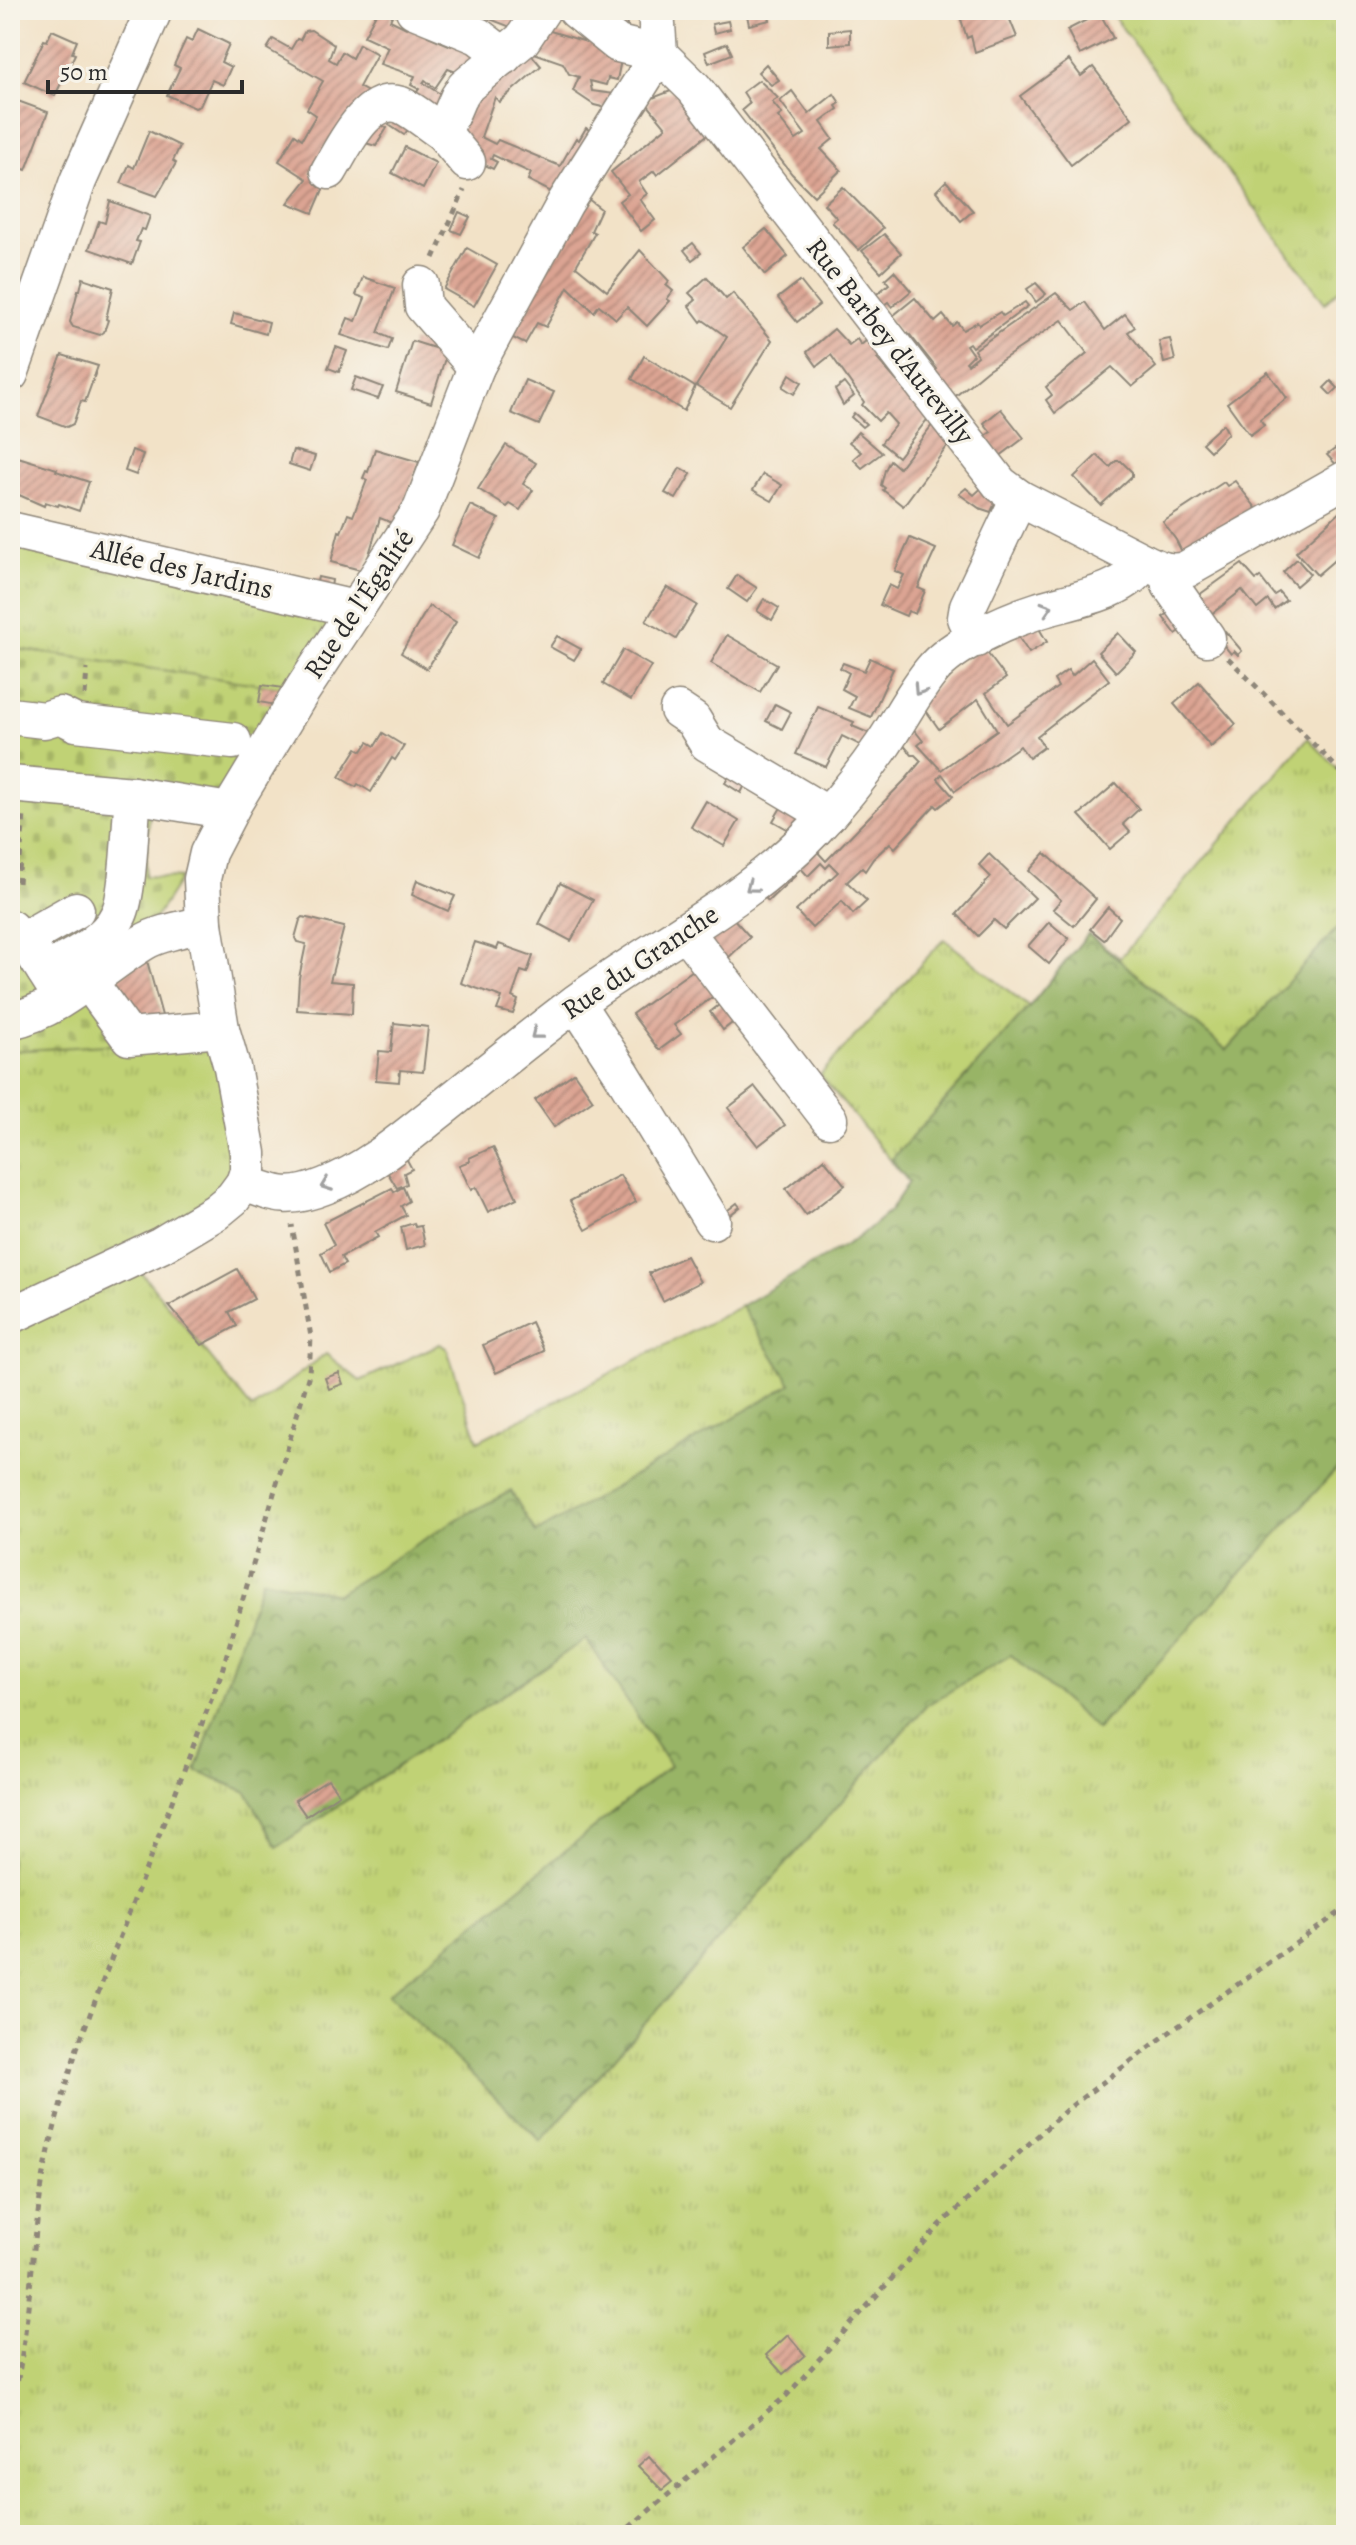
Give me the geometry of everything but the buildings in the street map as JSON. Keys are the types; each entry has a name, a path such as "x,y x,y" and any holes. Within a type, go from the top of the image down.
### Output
{"street":[{"path":"10,374 78,181 154,10"},
{"path":"414,10 478,36 504,56"},
{"path":"443,133 465,87 522,40 542,10"},
{"path":"576,10 618,44 659,54 656,10"},
{"name":"Rue de l'Égalité","path":"244,1183 248,1153 232,1067 221,1029 204,924 203,865 229,811 303,689 421,510 476,367 565,203 659,54"},
{"name":"Rue Barbey d'Aurevilly","path":"659,54 694,88 1000,484 1019,498 1156,567"},
{"path":"329,171 364,116 375,108 390,104 402,105 443,133 467,162"},
{"path":"421,285 423,306 476,367"},
{"path":"1156,567 1187,569 1346,479"},
{"path":"976,639 966,618 968,606 1019,498"},
{"name":"Allée des Jardins","path":"10,530 355,609"},
{"path":"1156,567 1207,638"},
{"name":"Rue du Granche","path":"286,1197 343,1178 389,1149 576,1003 766,875 828,815 879,751 932,670 976,639 1023,616 1121,584 1139,571 1156,567"},
{"path":"678,710 693,720 707,743 828,815"},
{"path":"43,720 233,741"},
{"path":"65,984 85,949 106,931 120,912 133,795"},
{"path":"17,799 133,795 229,811"},
{"path":"76,910 17,934 65,984 129,1037 221,1029"},
{"path":"10,1021 31,1015 65,984 148,940 204,924"},
{"path":"685,931 829,1119"},
{"path":"576,1003 712,1221"},
{"path":"10,1316 161,1245 216,1212 233,1198 244,1183 286,1197"}],"path":[{"path":"421,285 462,196 469,175 467,162"},
{"path":"1207,638 1346,777"},
{"path":"17,799 18,883"},
{"path":"10,2416 25,2346 42,2185 63,2094 77,2048 221,1674 309,1374 311,1337 306,1295 286,1197"},
{"path":"620,2535 787,2395 941,2224 1066,2110 1167,2034 1346,1908"}],"green space":[{"path":"1109,10 1346,10 1346,283 1325,303"},
{"path":"10,530 355,609 302,691 10,648"},
{"path":"10,648 291,689 219,804 151,792 145,876 181,878 152,923 146,957 168,1041 10,1051"},
{"path":"1308,738 1346,777 1346,2535 10,2535 10,1051 223,1036 249,1162 131,1260 252,1409 326,1354 360,1381 440,1344 447,1349 478,1441 769,1292 859,1237 889,1212 909,1182 820,1075 944,939 1029,1007 1088,934 1120,958"},
{"path":"1346,918 1346,1459 1097,1729 1011,1655 927,1705 541,2141 388,1994 670,1766 586,1639 277,1847 247,1792 196,1771 262,1579 337,1594 455,1520 511,1491 536,1533 791,1384 741,1306 859,1237 889,1212 909,1182 891,1160 1029,1007 1088,934 1227,1050"}]}
